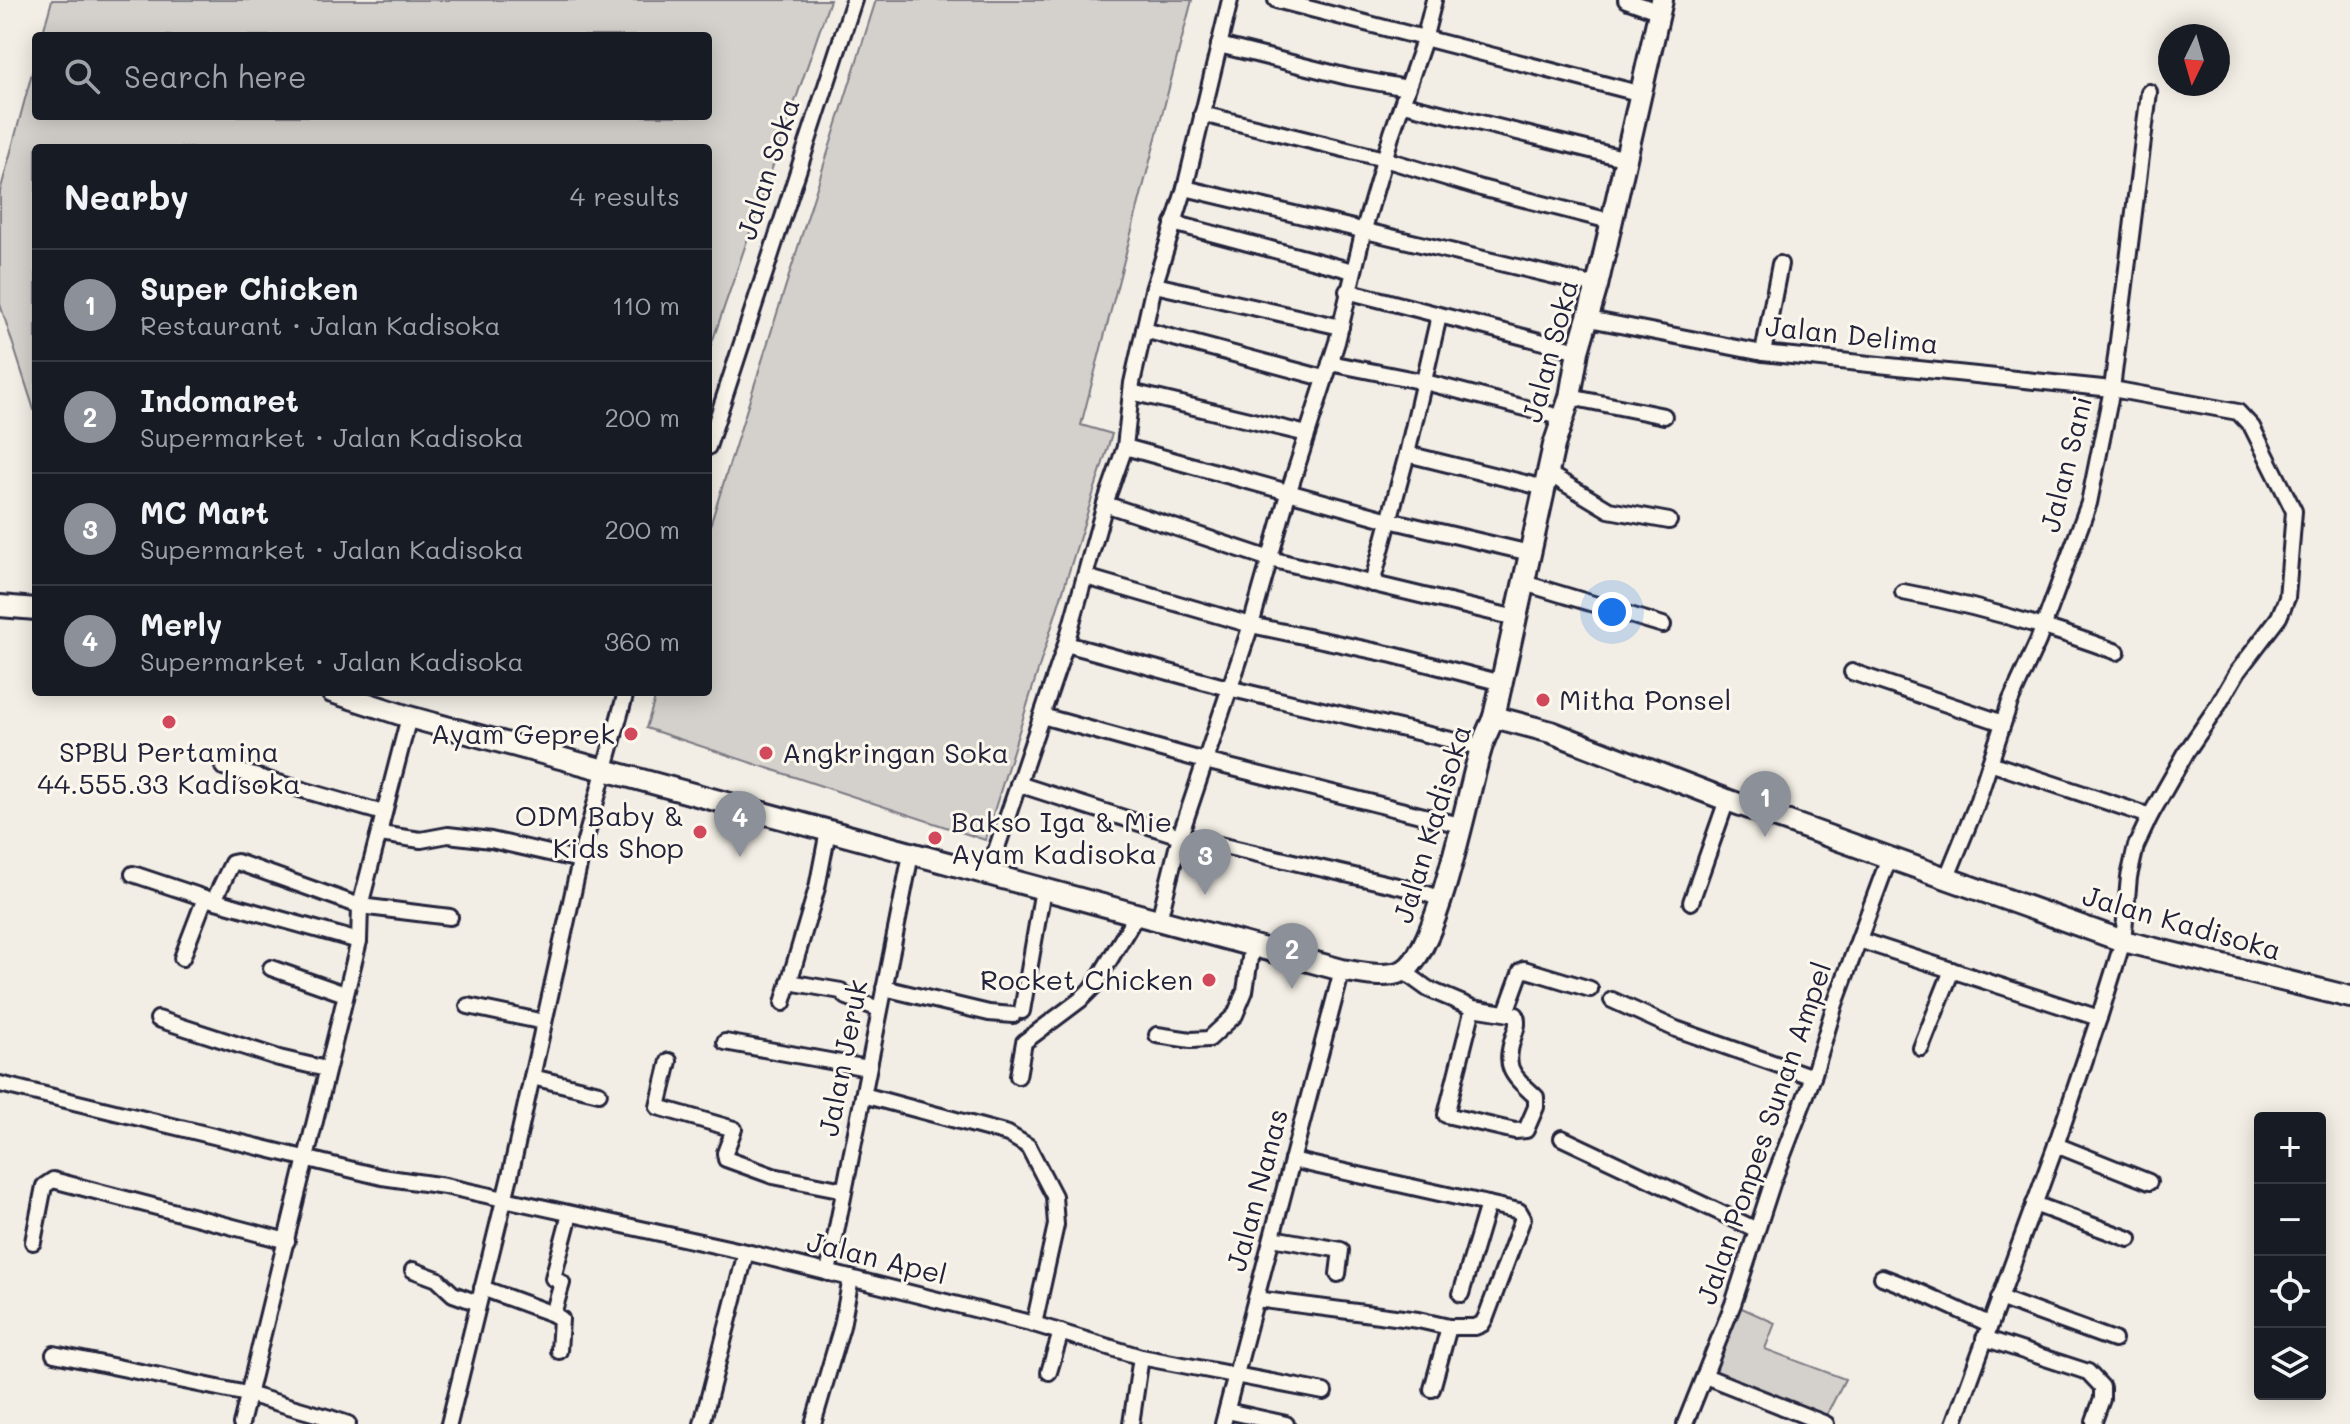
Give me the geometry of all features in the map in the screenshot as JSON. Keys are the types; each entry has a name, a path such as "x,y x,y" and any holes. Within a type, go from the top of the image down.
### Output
{"street":[{"name":"Jalan Soka","path":"712,435 854,0"},
{"path":"988,874 1066,644 1105,504 1125,447 1131,392 1144,330 1185,188 1230,0"},
{"path":"1276,0 1642,94"},
{"path":"1159,920 1180,836 1251,625 1288,494 1341,327 1364,229 1434,0"},
{"path":"1626,0 1661,6"},
{"name":"Jalan Soka","path":"1494,717 1554,445 1570,397 1578,351 1597,286 1661,6"},
{"path":"1219,45 1348,77 1407,88"},
{"name":"Jalan Sani","path":"1947,877 2089,503 2112,389 2149,92"},
{"path":"1404,104 1627,159"},
{"path":"1202,114 1384,159 1610,221"},
{"path":"1185,188 1597,286"},
{"path":"1173,223 1353,271"},
{"path":"1763,353 1780,264"},
{"path":"1155,285 1341,327"},
{"path":"1347,291 1578,351"},
{"path":"1372,584 1425,382 1439,316"},
{"name":"Jalan Delima","path":"1589,319 1763,353 2112,389 2238,412 2252,427 2292,506 2295,518 2287,598 2279,617 2238,671 2150,816"},
{"path":"1144,330 1324,378"},
{"path":"1330,363 1425,382 1564,418"},
{"path":"1131,392 1307,434"},
{"path":"1570,397 1664,416"},
{"path":"1125,447 1288,494 1530,553"},
{"path":"1407,454 1547,481 1583,493 1609,510 1669,521"},
{"path":"1105,504 1270,559 1516,618"},
{"path":"1086,577 1251,625 1393,655 1502,683"},
{"path":"1524,583 1663,625"},
{"path":"1903,592 1969,604 2044,625 2117,652"},
{"path":"0,606 32,609"},
{"path":"1066,644 1228,688 1481,747"},
{"path":"1852,672 2003,723"},
{"path":"344,696 409,717 1342,970 1386,975 1403,971 1428,989 1473,1008 1515,1014 1518,1022 1507,1056 1509,1069 1536,1097 1536,1107 1526,1130 1515,1131 1446,1115 1473,1008"},
{"path":"449,1424 504,1199 580,860 625,696"},
{"path":"1042,716 1205,761 1460,825"},
{"path":"241,1424 359,941 360,906 409,717"},
{"name":"Jalan Kadisoka","path":"1403,971 1415,961 1442,899 1481,747 1494,717 1551,732 1727,800 2123,941 2350,997"},
{"path":"1954,1424 2099,1018 2123,941 2125,906 2136,846 2150,816 1990,763"},
{"path":"223,767 383,813"},
{"path":"1018,784 1180,836 1415,890 1442,899"},
{"path":"1691,902 1727,800"},
{"path":"783,1003 817,888 828,831"},
{"path":"380,834 421,840 448,835 491,840 580,860"},
{"name":"Jalan Jeruk","path":"828,1273 911,854"},
{"name":"Jalan Ponpes Sunan Ampel","path":"1685,1424 1733,1304 1813,1077 1835,1004 1889,858"},
{"path":"182,958 227,869 237,862 360,906 450,917"},
{"path":"133,874 359,941"},
{"path":"884,988 989,1013 1018,1013 1043,889"},
{"path":"1018,1076 1024,1042 1094,986 1137,914"},
{"path":"1859,940 2099,1018"},
{"path":"1157,1035 1209,1039 1235,1015 1245,991 1252,945"},
{"path":"271,968 345,994"},
{"path":"1506,1012 1524,969 1590,989"},
{"name":"Jalan Nanas","path":"1225,1418 1342,970"},
{"path":"1921,1048 1952,970"},
{"path":"789,982 841,991 847,997 879,1009"},
{"path":"1612,1000 1676,1029 1813,1077"},
{"path":"468,1006 544,1022"},
{"path":"158,1019 279,1058 326,1069"},
{"path":"725,1042 868,1068"},
{"path":"669,1061 658,1107 734,1129 725,1153 726,1159 773,1176 844,1190"},
{"path":"532,1077 599,1093"},
{"name":"Jalan Apel","path":"0,1084 382,1177 504,1199 746,1252 1034,1324 1141,1357 1324,1392"},
{"path":"863,1095 1008,1134 1028,1146 1054,1196 1056,1225 1034,1324"},
{"path":"1562,1138 1757,1230"},
{"path":"2056,1145 2149,1182"},
{"path":"1256,1299 1418,1320 1449,1327 1475,1327 1482,1324 1523,1218 1521,1211 1292,1160"},
{"path":"33,1242 44,1186 53,1180 287,1241"},
{"path":"1461,1294 1488,1204"},
{"path":"2034,1204 2129,1239"},
{"path":"553,1314 562,1283 553,1278 570,1214"},
{"path":"1272,1238 1341,1250 1338,1274"},
{"path":"702,1424 746,1252"},
{"path":"413,1270 437,1279 453,1294 480,1295 553,1314 561,1319 559,1351"},
{"path":"1882,1277 1926,1293 1987,1331 2088,1372 2102,1387 2102,1399 2094,1421"},
{"path":"813,1424 842,1326 851,1278"},
{"path":"1999,1298 2114,1340"},
{"path":"1432,1389 1449,1327"},
{"path":"1049,1372 1061,1332"},
{"path":"54,1354 247,1394 348,1424"},
{"path":"1131,1424 1141,1357"},
{"path":"1705,1376 1826,1424"},
{"path":"1225,1418 1286,1424"}],"shaded area":[{"path":"52,0 830,0 712,342 712,144 32,144 32,404 0,304 0,192 32,73 32,120 712,120 712,32 43,32"},
{"path":"876,0 1192,0 1081,425 1112,434 985,840 646,728 656,696 712,696 712,519"},
{"path":"1733,1304 1775,1323 1765,1349 1845,1379 1823,1422 1705,1376"}],"place":[{"name":"Mitha Ponsel","path":"1543,700"},
{"name":"SPBU Pertamina 44.555.33 Kadisoka","path":"169,722"},
{"name":"Ayam Geprek","path":"631,734"},
{"name":"Angkringan Soka","path":"766,753"},
{"name":"ODM Baby & Kids Shop","path":"700,832"},
{"name":"Super Chicken","path":"1765,837"},
{"name":"Bakso Iga & Mie Ayam Kadisoka","path":"935,838"},
{"name":"Merly","path":"740,857"},
{"name":"MC Mart","path":"1205,895"},
{"name":"Rocket Chicken","path":"1209,980"},
{"name":"Indomaret","path":"1292,989"}]}
